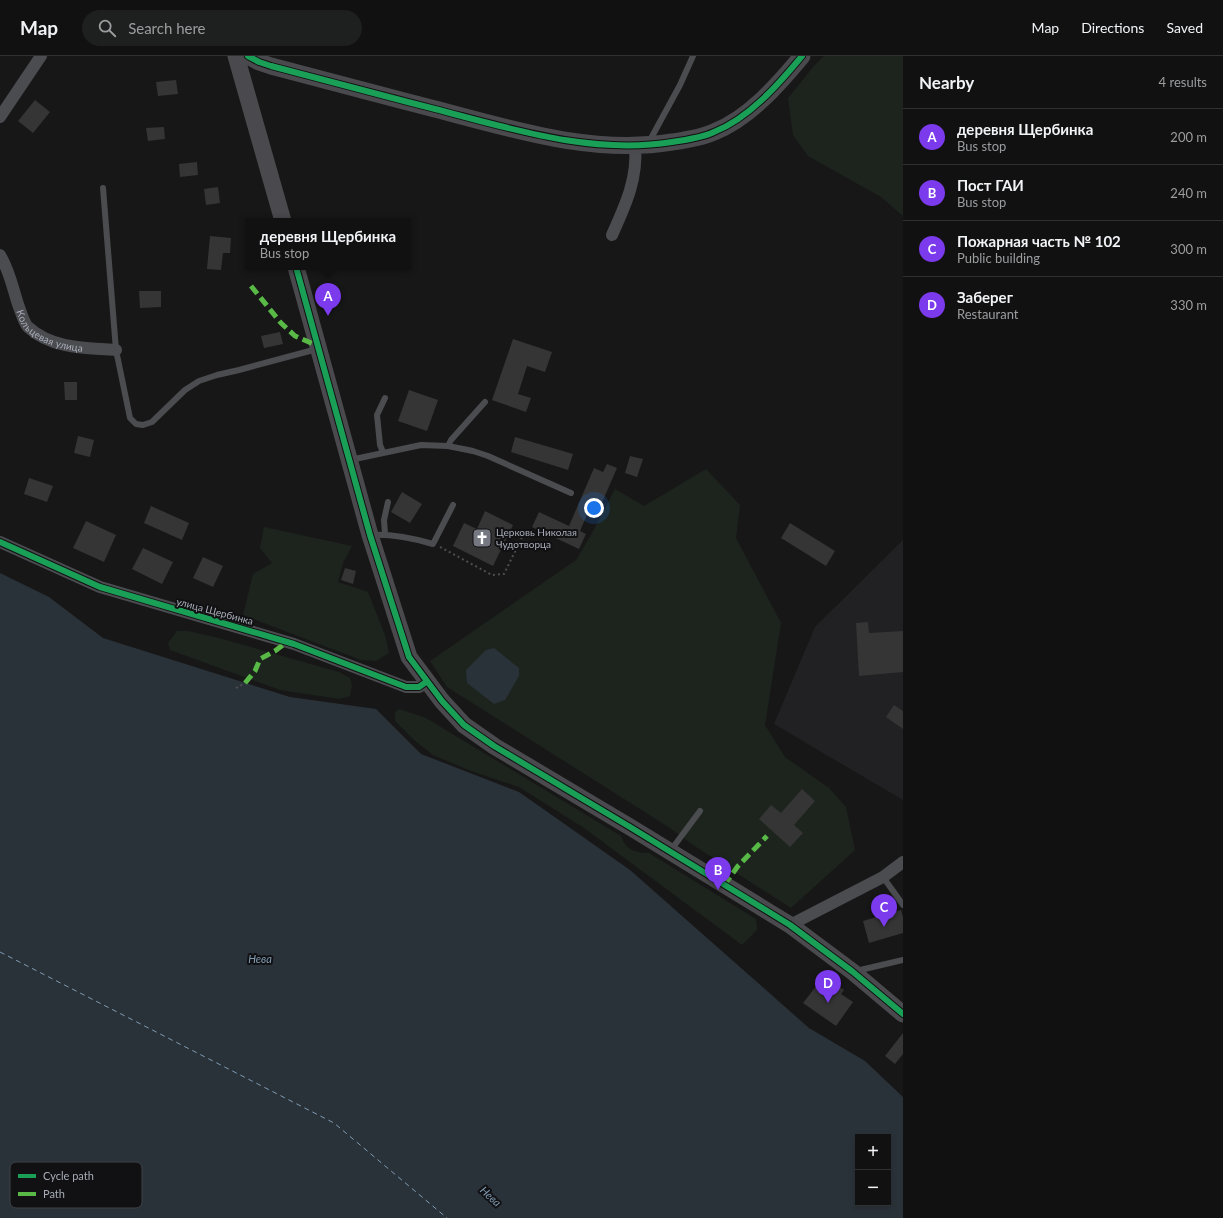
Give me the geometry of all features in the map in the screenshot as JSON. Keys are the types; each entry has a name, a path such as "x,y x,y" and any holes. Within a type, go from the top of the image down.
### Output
{"street":[{"path":"0,116 41,56"},
{"path":"236,56 282,218"},
{"path":"248,56 271,66 543,136 593,144 641,146 683,141 714,132 727,125 739,118 763,99 802,56"},
{"path":"612,235 628,198 635,172 636,158 641,146"},
{"name":"Кольцевая улица","path":"0,255 7,268 17,302 27,326 48,340 74,348 116,350"},
{"path":"297,270 348,460 377,534 409,658 426,682 464,724 494,746 790,925 853,972 903,1014"},
{"name":"улица Щербинка","path":"0,542 100,587 294,644 406,688 419,687 426,682"},
{"path":"790,925 883,877 903,862"}],"lane":[{"path":"641,146 680,85 693,56"},
{"path":"103,188 116,350 130,418 136,424 143,425 152,422 185,390 199,381 319,348"},
{"path":"383,452 380,445 377,415 385,398"},
{"path":"448,446 451,440 485,402"},
{"path":"348,460 421,445 448,446 473,450 571,493"},
{"path":"388,502 384,520 377,534 408,537 433,544 453,505"},
{"path":"670,852 700,811"},
{"path":"883,877 903,905"},
{"path":"853,972 903,960"}],"path":[{"path":"433,544 492,575 504,574 524,533"},
{"path":"236,688 245,683"}],"shaded area":[{"path":"824,56 903,56 903,216 881,197 808,156 793,135 788,98"},
{"path":"706,469 740,505 736,538 781,623 765,725 785,757 829,788 846,807 855,850 791,908 693,845 670,828 447,687 430,661 576,560 615,489 644,506"},
{"path":"264,527 352,546 343,563 338,582 368,592 385,635 389,653 376,661 361,660 243,615 253,574 272,563 260,548"},
{"path":"903,540 903,800 774,724 815,627"},
{"path":"177,631 188,631 219,638 339,672 350,678 352,686 350,696 339,699 280,690 170,650 168,643"},
{"path":"399,709 426,718 621,836 628,848 639,852 649,853 756,919 757,930 742,945 584,828 519,787 471,771 433,755 413,739 395,721 395,712"}],"water":[{"name":"Нева","path":"0,573 49,597 103,638 290,697 376,709 421,754 519,792 630,870 809,1028 865,1061 903,1097 903,1218 0,1218"},
{"path":"494,648 519,668 519,676 505,700 494,704 467,683 466,670 486,650"}],"building":[{"path":"176,80 178,94 158,96 156,82"},
{"path":"35,100 50,112 33,133 18,121"},
{"path":"164,127 165,139 148,141 146,128"},
{"path":"197,162 198,175 180,177 179,164"},
{"path":"218,187 220,203 206,205 204,189"},
{"path":"210,236 231,238 230,253 223,253 221,270 207,269"},
{"path":"139,291 161,291 161,307 140,308"},
{"path":"280,332 283,344 264,348 261,336"},
{"path":"513,339 552,352 545,372 527,366 518,394 531,398 526,412 492,400"},
{"path":"64,382 77,382 77,400 65,400"},
{"path":"409,390 438,400 427,431 398,421"},
{"path":"78,436 94,440 90,457 74,453"},
{"path":"515,437 573,454 568,470 511,452"},
{"path":"630,456 643,459 637,477 625,473"},
{"path":"607,464 617,468 597,514 589,510 580,531 586,534 579,549 532,527 539,512 569,526 594,468 603,472"},
{"path":"29,478 53,486 47,502 24,494"},
{"path":"402,492 422,504 410,523 391,512"},
{"path":"151,506 189,523 182,540 144,523"},
{"name":"Церковь Николая Чудотворца","path":"485,511 513,525 493,566 453,546 464,523 477,529"},
{"path":"86,521 116,535 104,562 73,548"},
{"path":"790,523 835,551 826,566 781,538"},
{"path":"143,548 173,562 162,584 132,569"},
{"path":"203,557 223,566 213,587 193,578"},
{"path":"345,568 356,571 353,584 341,580"},
{"path":"868,622 869,633 903,631 903,672 859,676 856,623"},
{"path":"894,705 903,711 903,729 886,717"},
{"path":"802,789 815,801 794,825 803,833 790,847 759,819 771,805 781,813"},
{"path":"901,910 903,917 903,933 869,943 863,921"},
{"path":"829,979 844,990 841,994 853,1002 836,1026 803,1003 821,980 826,984"},
{"path":"903,1033 903,1054 895,1064 885,1056"}],"ferry route":[{"path":"0,952 334,1123 447,1218"}],"marked path":[{"path":"251,286 281,323 295,336 318,346"},
{"path":"245,683 255,671 260,659 275,651 287,642"},
{"path":"724,885 738,866 767,836"}],"cycle path":[{"path":"248,56 271,66 523,132 582,143 612,145 642,145 688,140 709,134 727,126 762,100 802,56"},
{"path":"297,270 370,535 409,657 442,701 464,725 494,746 790,925 853,972 903,1014"},
{"path":"0,542 100,587 294,644 406,687 419,687 426,682"}],"place":[{"name":"деревня Щербинка","path":"328,316"},
{"name":"Церковь Николая Чудотворца","path":"482,538"},
{"name":"Пост ГАИ","path":"718,890"},
{"name":"Пожарная часть № 102","path":"884,927"},
{"name":"Заберег","path":"828,1003"}]}
